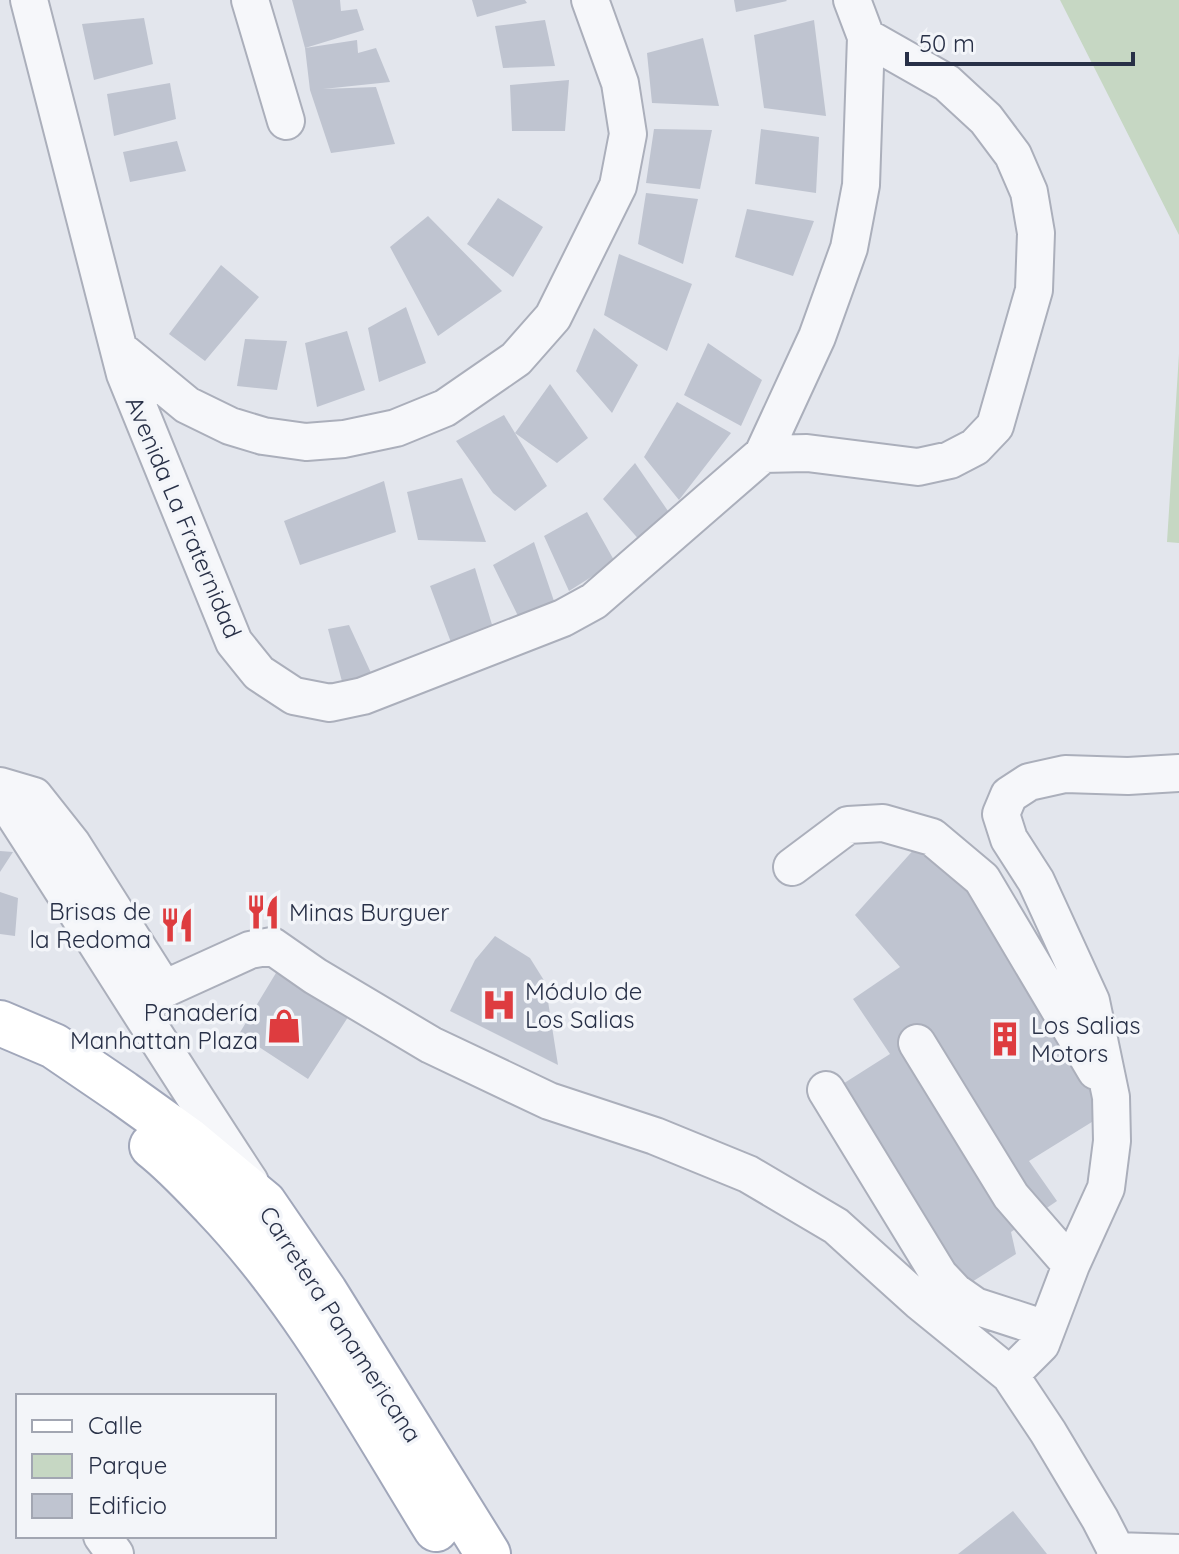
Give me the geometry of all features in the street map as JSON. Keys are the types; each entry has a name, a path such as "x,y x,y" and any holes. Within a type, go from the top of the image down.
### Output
{"main road":[{"name":"Carretera Panamericana","path":"0,1023 54,1046 112,1085 187,1139 264,1203 325,1292 488,1554"},
{"name":"Carretera Panamericana","path":"0,1054 38,1069 111,1116 172,1161 245,1238 300,1310 452,1554"}],"street":[{"name":"Avenida La Fraternidad","path":"29,0 125,374 234,642 259,673 294,696 330,703 363,696 563,618 594,601 763,454 817,337 849,248 861,185 866,37 852,0"},
{"path":"250,0 286,121"},
{"path":"119,349 187,405 230,426 263,436 306,442 344,439 396,428 445,408 516,359 553,317 618,186 628,134 620,83 590,0"},
{"path":"763,454 807,453 918,467 950,460 975,447 995,426 1034,290 1036,233 1029,192 1013,155 986,119 947,83 866,37"},
{"path":"1010,1375 1041,1344 1071,1265 1106,1188 1112,1141 1111,1097 1091,1001 1036,881 1009,839 1001,814 1009,795 1029,782 1065,774 1128,776 1179,773"},
{"path":"0,786 34,796 72,844 152,999 166,1054 264,1203"},
{"path":"0,793 152,999"},
{"path":"792,867 848,825 883,823 932,837 982,879 1111,1097"},
{"path":"152,999 250,950 272,946 315,976 431,1045 549,1101 655,1136 748,1174 836,1226 919,1301 1010,1375 1048,1432 1116,1552 1179,1553"},
{"path":"917,1043 1011,1196 1071,1265"},
{"path":"826,1090 939,1275 955,1292 975,1306 1046,1329"}],"green space":[{"path":"1060,0 1179,0 1179,235"},
{"path":"1179,354 1179,543 1167,542"}],"building":[{"path":"292,0 340,0 341,11 357,9 364,30 305,48"},
{"path":"472,0 525,0 527,3 477,17"},
{"path":"734,0 786,0 787,1 736,12"},
{"path":"144,18 153,64 94,80 82,24"},
{"path":"545,20 555,66 503,68 495,26"},
{"path":"814,20 826,116 764,108 754,35"},
{"path":"703,38 719,106 652,103 647,53"},
{"path":"357,40 358,53 376,48 390,82 323,89 376,87 395,144 331,153 310,90 305,48"},
{"path":"569,80 565,131 512,131 510,85"},
{"path":"170,83 176,119 114,136 107,94"},
{"path":"654,129 712,130 700,189 646,183"},
{"path":"761,129 819,137 816,193 755,184"},
{"path":"177,141 186,171 130,182 123,152"},
{"path":"646,193 698,199 683,264 638,244"},
{"path":"498,198 543,227 513,277 467,244"},
{"path":"747,209 814,221 793,276 735,257"},
{"path":"428,216 502,291 438,336 390,247"},
{"path":"619,254 692,284 667,351 604,315"},
{"path":"221,265 259,297 205,361 169,334"},
{"path":"406,307 426,363 379,382 368,328"},
{"path":"594,328 638,365 612,413 576,371"},
{"path":"347,331 365,390 317,407 305,343"},
{"path":"245,339 287,341 277,390 237,386"},
{"path":"708,343 762,380 741,426 684,395"},
{"path":"550,384 588,438 557,463 515,433"},
{"path":"677,402 731,433 679,500 644,457"},
{"path":"504,415 547,486 515,511 493,493 456,441"},
{"path":"635,463 668,511 642,543 603,499"},
{"path":"462,478 486,542 418,540 407,492"},
{"path":"384,481 396,532 300,565 284,521"},
{"path":"587,512 615,562 569,591 544,536"},
{"path":"534,542 556,607 519,618 493,565"},
{"path":"475,568 493,628 452,645 430,586"},
{"path":"349,625 372,675 344,689 328,629"},
{"path":"917,846 951,861 1108,1112 1029,1161 1057,1201 1011,1232 1016,1254 964,1287 838,1087 890,1054 853,999 900,967 855,915"},
{"path":"0,851 13,852 0,872"},
{"path":"0,892 18,898 15,936 0,934"},
{"path":"495,936 530,958 545,982 558,1065 450,1011 475,960"},
{"path":"279,968 350,1014 308,1079 239,1034"},
{"path":"1013,1511 1047,1554 958,1554"}],"place":[{"name":"Minas Burguer","path":"263,912"},
{"name":"Brisas de la Redoma","path":"177,925"},
{"name":"Módulo de Los Salias","path":"499,1005"},
{"name":"Panadería Manhattan Plaza","path":"284,1026"},
{"name":"Los Salias Motors","path":"1005,1039"}]}
